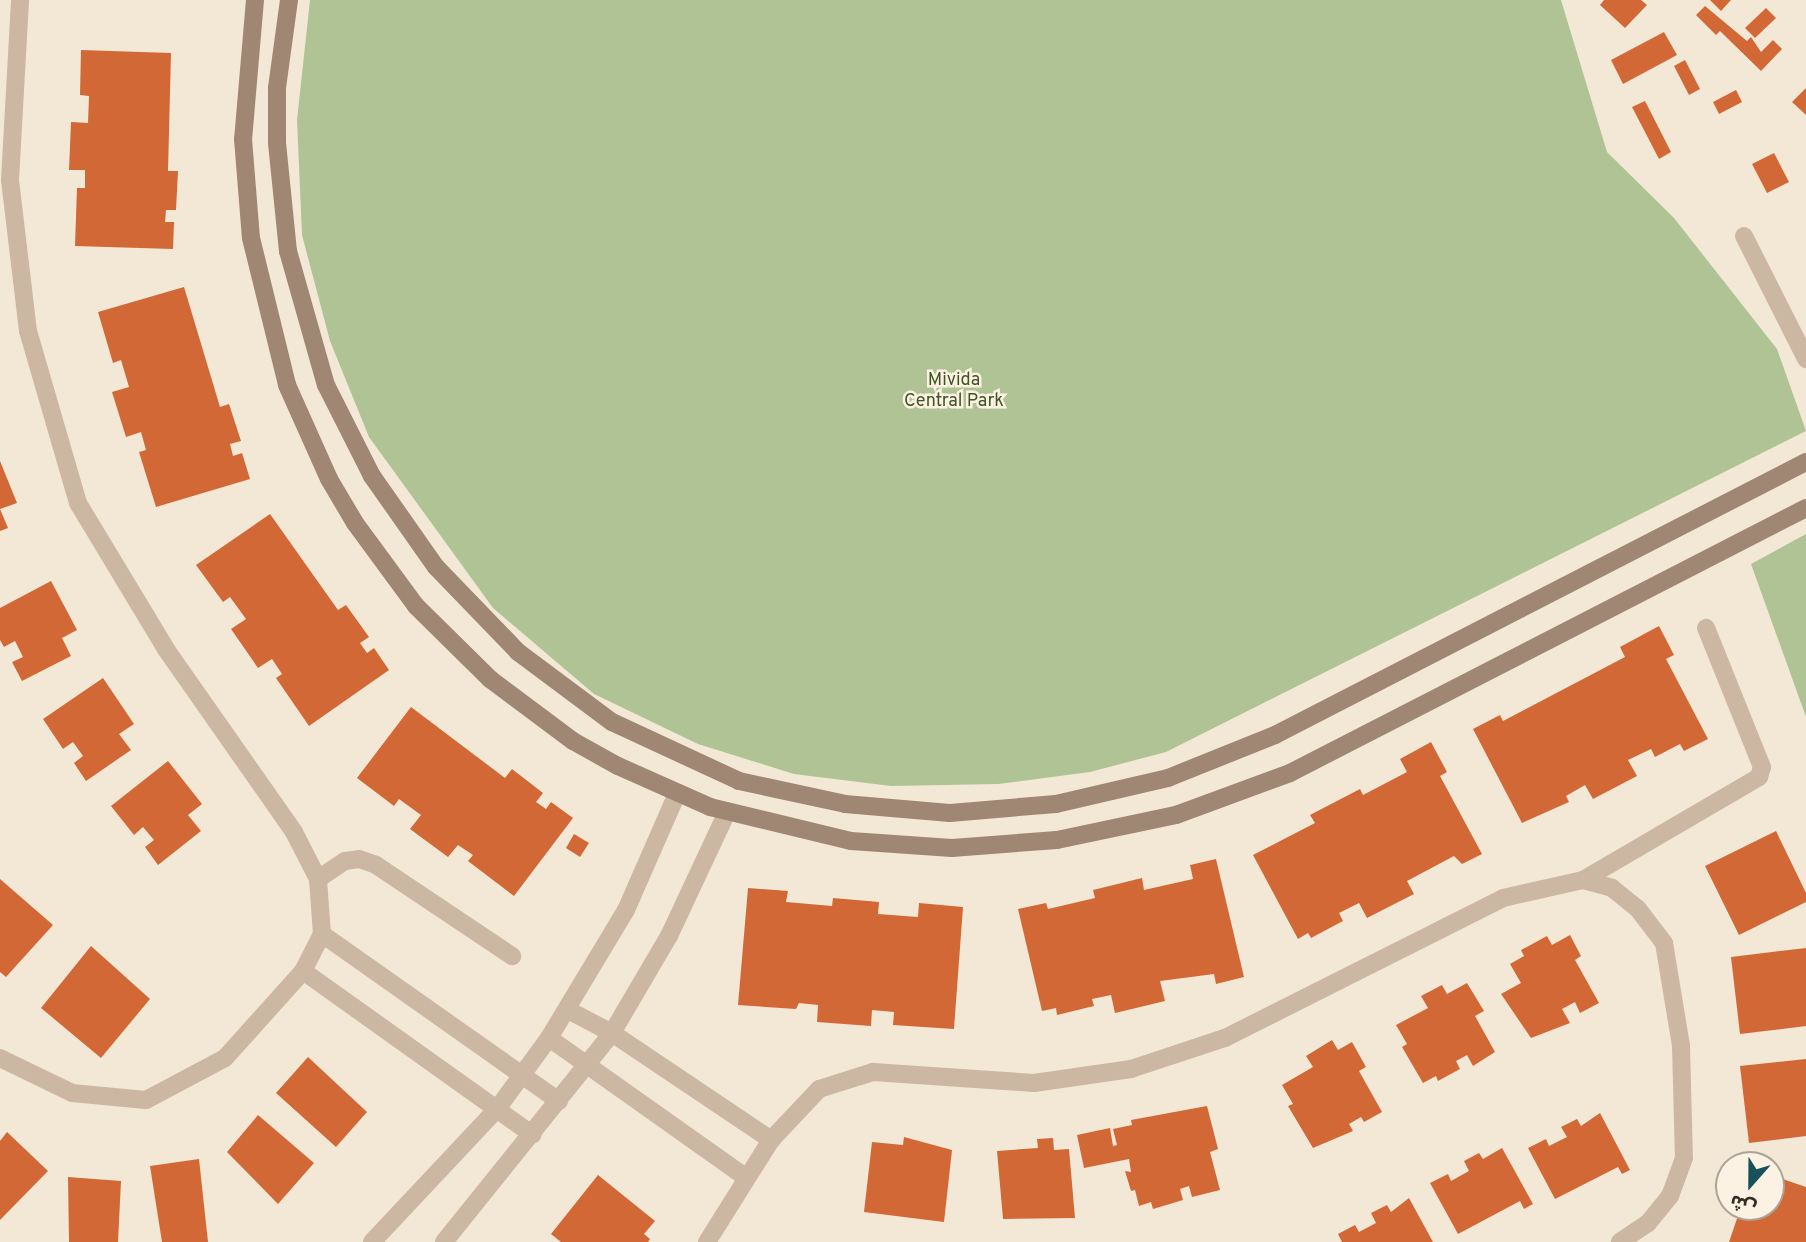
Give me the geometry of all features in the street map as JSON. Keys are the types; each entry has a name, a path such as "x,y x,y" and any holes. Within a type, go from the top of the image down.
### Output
{"street":[{"path":"0,1058 72,1093 146,1100 225,1058 303,971 323,934 318,880 294,832 166,649 78,503 27,331 10,180 20,0"},
{"path":"255,0 243,139 251,238 287,385 328,479 362,534 416,606 489,679 573,741 677,794 727,812 851,841 952,848 1057,840 1176,815 1234,797 1323,757 1806,508"},
{"path":"289,0 277,88 277,143 288,251 326,385 372,476 436,567 518,652 612,722 739,780 845,804 950,813 1055,804 1168,778 1275,735 1806,462"},
{"path":"1744,236 1804,351"},
{"path":"707,1242 771,1140 820,1089 873,1072 1034,1083 1131,1069 1225,1038 1503,898 1583,880 1759,777 1762,767 1706,628"},
{"path":"372,1242 497,1109 550,1038 626,910 677,794"},
{"path":"444,1242 533,1135 612,1032 669,936 727,812"},
{"path":"318,880 345,861 359,859 376,864 512,956"},
{"path":"1583,880 1612,888 1638,909 1664,943 1681,1046 1684,1157 1670,1196 1648,1223 1620,1242"},
{"path":"323,934 559,1101"},
{"path":"303,971 533,1135"},
{"path":"568,1010 612,1032 771,1140"},
{"path":"550,1038 747,1178"}],"green space":[{"name":"Mivida Central Park","path":"310,0 1561,0 1607,152 1674,218 1777,349 1806,431 1166,752 1090,772 998,784 891,786 794,774 698,744 594,694 493,608 369,437 330,341 302,235 297,120"},
{"path":"1806,534 1806,717 1751,564"}],"building":[{"path":"1604,0 1641,0 1647,5 1625,28 1600,5"},
{"path":"1710,0 1731,0 1721,11"},
{"path":"1705,6 1747,41 1751,37 1761,52 1773,40 1782,49 1761,71 1720,31 1716,35 1696,15"},
{"path":"1766,8 1776,18 1755,38 1745,28"},
{"path":"1664,32 1677,55 1623,84 1611,60"},
{"path":"81,50 171,53 168,171 178,171 176,210 166,210 165,222 174,222 173,249 75,246 77,188 85,188 85,170 69,170 71,122 88,123 89,96 80,95"},
{"path":"1685,60 1700,89 1689,95 1674,66"},
{"path":"1806,88 1806,115 1792,102"},
{"path":"1736,90 1742,102 1719,114 1713,102"},
{"path":"1645,101 1671,152 1659,159 1632,107"},
{"path":"1774,153 1789,182 1767,193 1752,164"},
{"path":"184,287 220,407 229,404 241,441 230,444 233,456 242,453 250,479 156,507 139,452 146,450 141,432 126,437 112,392 129,387 121,360 113,363 98,312"},
{"path":"0,461 17,503 0,509"},
{"path":"0,509 8,528 0,531"},
{"path":"270,514 338,610 346,605 369,637 360,643 367,653 374,648 389,670 309,726 276,678 282,674 272,659 258,668 231,629 246,619 230,597 223,602 196,565"},
{"path":"51,581 77,630 62,638 71,656 22,681 12,662 23,657 15,641 4,647 0,640 0,608"},
{"path":"1659,626 1674,655 1666,659 1708,739 1684,751 1680,744 1655,757 1651,749 1628,760 1637,776 1593,799 1585,785 1566,796 1569,802 1522,823 1473,729 1500,715 1503,721 1625,657 1620,647"},
{"path":"103,678 134,724 119,734 131,750 86,781 74,763 83,756 73,742 63,749 43,719"},
{"path":"411,707 505,778 512,769 543,793 536,802 546,809 551,802 573,818 514,896 468,861 473,855 458,845 448,857 410,829 421,815 399,799 394,806 357,778"},
{"path":"1431,742 1447,772 1440,776 1482,854 1462,864 1454,856 1407,881 1414,894 1367,918 1359,903 1339,913 1343,921 1311,938 1308,933 1298,939 1253,855 1315,823 1310,815 1360,789 1363,795 1407,772 1400,759"},
{"path":"168,761 202,804 188,815 201,831 158,865 145,847 154,840 143,827 134,835 111,806"},
{"path":"1776,831 1806,893 1806,902 1739,935 1705,866"},
{"path":"574,834 589,843 580,857 566,848"},
{"path":"1216,859 1244,977 1216,984 1214,974 1160,981 1165,1001 1115,1013 1111,995 1092,999 1094,1006 1057,1015 1056,1008 1042,1011 1018,909 1046,903 1048,909 1095,898 1093,890 1142,878 1144,890 1193,879 1190,865"},
{"path":"0,879 53,925 6,977 0,972"},
{"path":"748,888 788,891 786,902 832,906 833,898 879,902 878,914 918,917 919,903 963,907 954,1029 893,1025 894,1012 872,1010 871,1026 817,1022 818,1005 799,1003 796,1009 738,1005"},
{"path":"1570,935 1581,956 1575,960 1599,1003 1580,1013 1575,1002 1562,1009 1570,1023 1531,1038 1501,994 1521,983 1510,964 1524,956 1521,950 1547,936 1552,945"},
{"path":"91,946 150,999 101,1058 41,1008"},
{"path":"1806,948 1806,1026 1740,1034 1731,957"},
{"path":"1467,983 1484,1011 1475,1016 1495,1052 1473,1066 1467,1055 1456,1061 1460,1069 1438,1081 1436,1076 1423,1083 1402,1047 1407,1044 1396,1025 1428,1008 1421,996 1442,985 1447,994"},
{"path":"1332,1040 1338,1050 1352,1042 1366,1067 1359,1071 1382,1112 1364,1122 1361,1117 1349,1124 1353,1131 1313,1148 1288,1106 1293,1104 1282,1085 1313,1067 1306,1056"},
{"path":"308,1057 367,1112 336,1147 276,1093"},
{"path":"1806,1059 1806,1136 1749,1143 1740,1066"},
{"path":"1207,1106 1218,1149 1210,1152 1220,1190 1192,1197 1189,1186 1180,1189 1183,1200 1153,1209 1151,1202 1139,1206 1135,1190 1131,1191 1125,1171 1131,1172 1129,1159 1084,1168 1077,1135 1110,1128 1113,1146 1117,1145 1113,1129 1132,1125 1131,1120"},
{"path":"1600,1113 1630,1170 1622,1174 1618,1167 1555,1199 1528,1148 1546,1139 1549,1146 1567,1137 1561,1127 1577,1119 1581,1126"},
{"path":"258,1115 314,1163 278,1204 227,1152"},
{"path":"7,1132 48,1171 0,1220 0,1141"},
{"path":"904,1137 952,1150 944,1222 864,1212 872,1142 903,1145"},
{"path":"1053,1138 1054,1150 1069,1149 1075,1218 1003,1219 997,1151 1038,1148 1037,1139"},
{"path":"1502,1148 1533,1204 1524,1209 1520,1201 1458,1234 1430,1183 1448,1174 1451,1181 1469,1171 1464,1161 1479,1153 1483,1159"},
{"path":"199,1159 208,1242 162,1242 150,1166"},
{"path":"598,1175 655,1221 644,1234 650,1239 648,1242 561,1242 551,1234"},
{"path":"68,1177 121,1181 118,1242 69,1242"},
{"path":"1785,1180 1806,1187 1806,1242 1729,1242 1736,1221 1785,1221"},
{"path":"1409,1198 1433,1242 1342,1242 1338,1234 1355,1225 1359,1232 1376,1223 1371,1213 1387,1205 1391,1212"}]}
